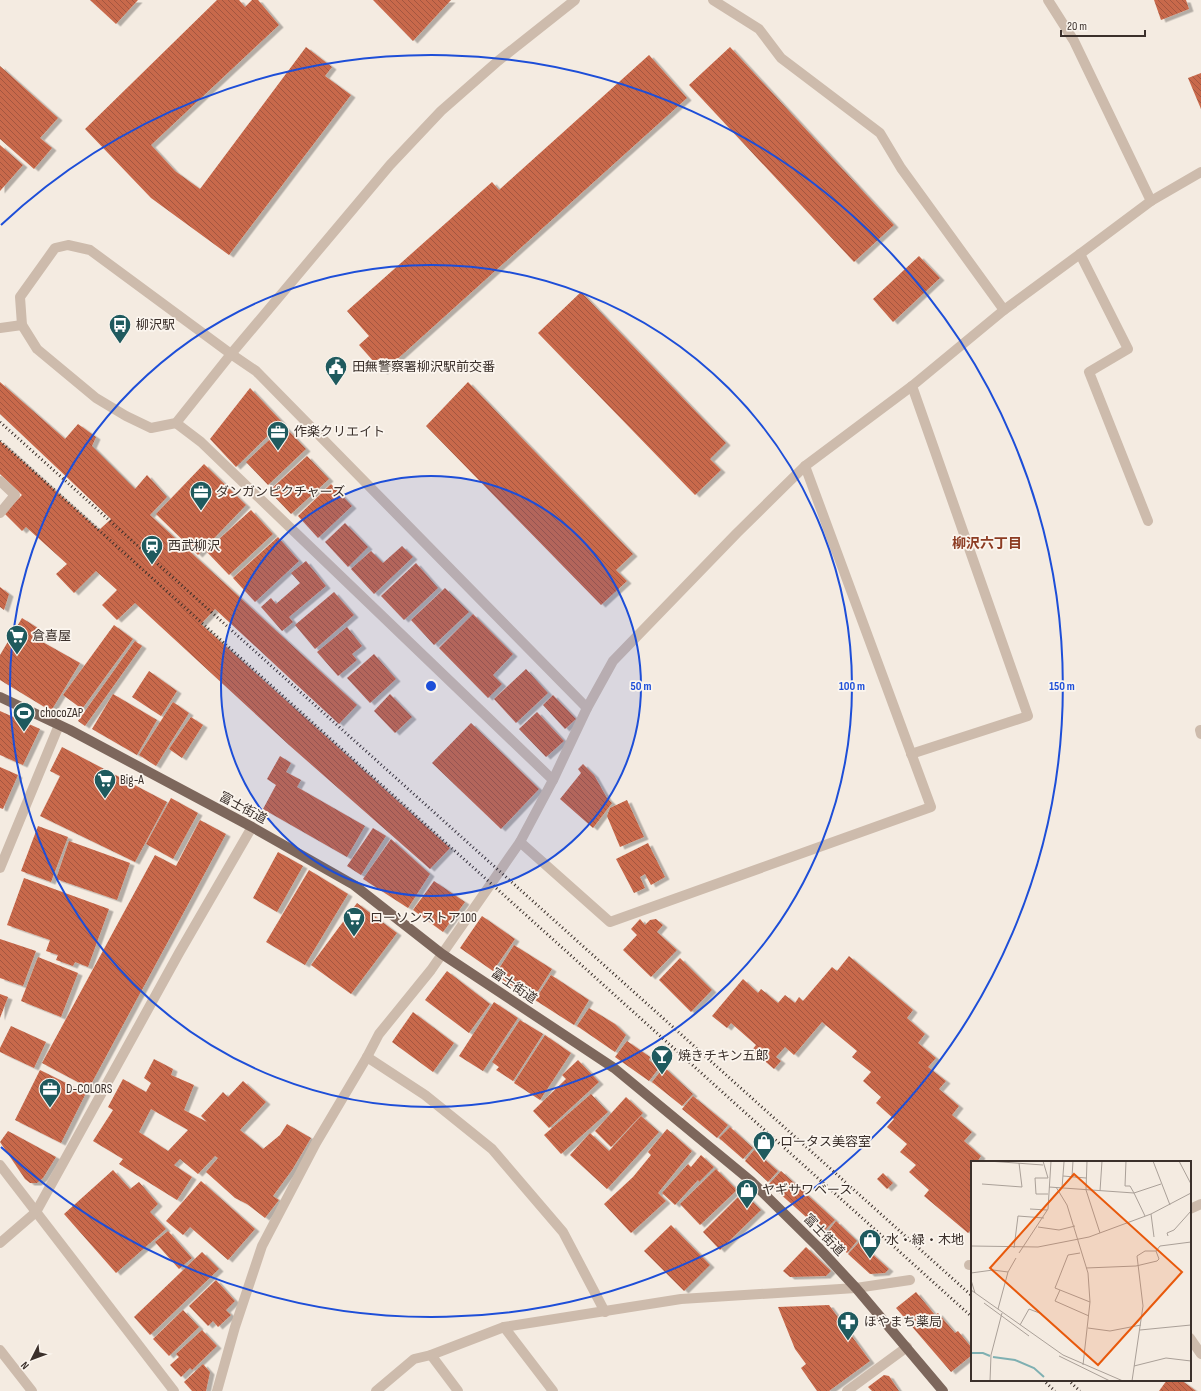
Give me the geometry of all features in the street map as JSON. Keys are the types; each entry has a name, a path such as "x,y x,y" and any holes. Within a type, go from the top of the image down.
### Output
{"main road":[{"name":"富士街道","path":"0,697 59,725 252,827 354,885 442,954 614,1068 751,1181 818,1247 856,1288 943,1391"}],"street":[{"path":"575,0 498,61 441,111 390,165 231,354 176,423 151,428 126,416 96,398 37,349 22,325 20,297 55,248 68,245 90,250 231,354 256,371 587,708"},
{"path":"713,0 759,28 781,58 880,133 901,168 1004,310"},
{"path":"1048,0 1074,41 1151,201"},
{"path":"217,1391 234,1327 262,1246 316,1143 379,1034 432,970 520,842 553,780 587,708 613,661 737,533 805,466 912,386 1004,310 1151,201 1201,172"},
{"path":"1080,254 1128,349 1089,372 1148,520"},
{"path":"0,328 22,325"},
{"path":"911,754 1028,716 912,386"},
{"path":"176,423 202,442 553,780"},
{"path":"520,842 610,922 931,807 805,466"},
{"path":"0,481 15,495 0,513"},
{"path":"0,868 59,725"},
{"path":"0,1243 36,1212 179,953 252,827"},
{"path":"367,1057 425,1094 492,1148 563,1232 605,1312"},
{"path":"0,1166 171,1390"},
{"path":"1191,1209 1201,1204"},
{"path":"376,1391 414,1359 430,1355 504,1327 681,1299 856,1288 910,1280"},
{"path":"504,1327 552,1391"},
{"path":"1191,1339 1201,1354"},
{"path":"847,1391 907,1347"},
{"path":"0,1350 32,1391"},
{"path":"430,1355 458,1391"}],"building":[{"path":"90,0 138,0 116,24"},
{"path":"217,0 239,0 245,7 252,0 258,0 279,25 151,145 175,171 200,189 306,47 332,67 325,76 351,95 229,255 151,198 85,129"},
{"path":"373,0 451,0 413,41"},
{"path":"1154,0 1186,0 1189,9 1161,20"},
{"path":"730,47 894,225 854,262 689,85"},
{"path":"649,55 687,98 383,372 359,345 369,336 347,311 492,182 499,190"},
{"path":"0,66 58,118 40,138 52,148 34,169 0,139"},
{"path":"1201,73 1201,109 1188,78"},
{"path":"0,145 23,165 0,191"},
{"path":"919,256 940,278 893,322 873,299"},
{"path":"581,292 726,443 710,459 721,470 695,495 538,333"},
{"path":"0,382 65,439 78,424 96,437 92,446 135,489 147,475 167,497 150,515 357,705 339,724 215,609 201,624 450,848 430,869 289,745 135,603 117,620 102,605 117,590 96,571 74,593 56,574 67,564 26,527 22,531 4,513 22,495 0,474 0,441 99,530 111,519 0,414"},
{"path":"468,382 633,554 616,570 627,581 601,605 426,426"},
{"path":"250,388 282,422 236,467 210,439"},
{"path":"284,426 306,449 268,485 246,462"},
{"path":"307,456 329,479 291,514 269,491"},
{"path":"204,464 246,505 198,555 156,514"},
{"path":"331,484 352,506 318,538 298,516"},
{"path":"251,510 273,534 229,575 206,551"},
{"path":"345,523 368,547 348,567 325,542"},
{"path":"278,537 299,561 255,602 233,578"},
{"path":"402,546 413,557 374,594 351,569 371,551 383,563"},
{"path":"306,561 326,586 289,617 293,622 282,631 261,607 271,598 276,604 300,583 291,573"},
{"path":"416,563 438,588 404,620 381,596"},
{"path":"0,587 9,594 4,610 0,607"},
{"path":"445,588 469,612 434,645 411,620"},
{"path":"334,592 354,615 315,649 295,625"},
{"path":"473,614 513,654 493,675 502,684 488,698 439,648"},
{"path":"22,618 44,632 39,640 80,663 51,711 0,680 0,655"},
{"path":"114,625 133,639 82,709 63,695"},
{"path":"347,627 362,646 352,654 357,660 338,676 317,652"},
{"path":"135,641 142,646 85,726 78,721"},
{"path":"374,654 396,679 370,703 347,678"},
{"path":"526,669 548,693 516,723 494,699"},
{"path":"149,671 177,691 161,716 132,697"},
{"path":"113,694 157,720 137,755 92,729"},
{"path":"390,694 412,717 395,733 374,711"},
{"path":"553,695 576,719 565,729 543,705"},
{"path":"173,702 189,713 156,766 139,755"},
{"path":"0,711 40,729 23,765 0,755"},
{"path":"537,712 564,741 546,757 519,729"},
{"path":"191,717 203,725 182,758 169,749"},
{"path":"471,723 539,789 501,829 432,763"},
{"path":"62,747 167,802 135,862 40,816 60,776 50,771"},
{"path":"280,756 291,763 286,772 301,780 297,787 365,826 347,857 263,809 276,785 267,779"},
{"path":"583,764 594,775 607,798 612,803 593,828 560,799 581,773 578,769"},
{"path":"0,767 18,775 3,809 0,808"},
{"path":"171,798 198,813 173,859 146,844"},
{"path":"627,800 644,837 620,847 607,816 610,808"},
{"path":"200,820 226,834 89,1088 42,1063 155,855 176,866"},
{"path":"38,826 68,837 51,882 21,871"},
{"path":"373,828 386,836 361,875 347,866"},
{"path":"391,839 430,874 408,908 363,879"},
{"path":"69,841 130,863 117,900 56,879"},
{"path":"648,843 665,877 651,885 645,874 640,877 645,888 634,893 616,859"},
{"path":"278,852 303,866 277,912 253,898"},
{"path":"309,870 348,894 305,965 266,942"},
{"path":"24,878 109,909 88,967 75,962 73,966 56,960 58,955 46,951 50,940 7,925"},
{"path":"434,881 465,902 443,932 413,910"},
{"path":"357,903 397,933 351,994 311,965"},
{"path":"482,916 515,939 493,971 460,948"},
{"path":"640,919 645,925 650,920 656,919 663,925 657,932 677,950 651,977 623,950 637,935 631,929"},
{"path":"0,939 36,951 23,986 0,978"},
{"path":"514,945 552,969 533,999 495,975"},
{"path":"849,956 913,1010 907,1018 925,1034 918,1043 936,1058 928,1067 946,1081 939,1089 959,1106 952,1115 972,1132 964,1141 981,1156 978,1161 971,1161 971,1230 968,1233 924,1196 929,1190 909,1172 916,1165 900,1152 907,1144 887,1127 894,1119 876,1103 881,1097 863,1081 871,1072 852,1057 857,1051 822,1022 794,1055 785,1047 776,1057 781,1061 774,1069 752,1050 756,1045 731,1023 727,1028 712,1016 743,979 758,993 761,989 778,1003 785,995 795,1003 799,997 803,1001 832,967 837,971"},
{"path":"38,957 78,973 61,1017 21,1001"},
{"path":"680,958 712,990 691,1012 659,980"},
{"path":"447,971 490,1004 469,1033 425,1000"},
{"path":"551,975 589,1000 574,1025 535,1000"},
{"path":"0,994 8,997 0,1018"},
{"path":"494,1002 518,1018 483,1071 459,1056"},
{"path":"589,1008 615,1024 626,1035 615,1052 577,1026"},
{"path":"413,1012 454,1043 433,1072 392,1042"},
{"path":"520,1020 543,1034 513,1081 496,1070 499,1067 492,1062"},
{"path":"11,1026 46,1042 34,1068 0,1052 0,1048"},
{"path":"545,1035 571,1053 540,1100 514,1083"},
{"path":"627,1041 650,1057 649,1060 659,1068 649,1081 615,1057"},
{"path":"154,1059 173,1069 171,1075 194,1085 184,1110 207,1122 201,1116 223,1092 228,1097 243,1081 266,1102 240,1130 263,1149 280,1135 287,1124 311,1138 292,1170 273,1196 279,1200 265,1218 247,1204 235,1198 206,1172 218,1158 215,1156 198,1174 180,1159 174,1165 192,1177 177,1200 119,1164 123,1159 93,1141 113,1110 108,1107 123,1079 146,1092 151,1083 144,1078","holes":["151,1109 188,1130 168,1151 139,1132"]},
{"path":"578,1060 599,1082 549,1128 533,1111 566,1079 562,1075"},
{"path":"664,1067 693,1094 682,1106 652,1082"},
{"path":"40,1070 86,1093 61,1143 15,1120"},
{"path":"591,1094 608,1112 561,1154 544,1135"},
{"path":"693,1096 728,1125 717,1138 682,1109"},
{"path":"626,1097 643,1113 611,1147 595,1131"},
{"path":"641,1116 659,1132 607,1189 570,1155 590,1133 609,1151"},
{"path":"730,1127 753,1148 743,1159 719,1138"},
{"path":"667,1129 692,1151 658,1193 666,1201 631,1233 604,1204 633,1177 651,1155 648,1152"},
{"path":"8,1131 56,1157 43,1178 37,1183 30,1183 25,1179 0,1142"},
{"path":"754,1150 778,1171 768,1182 745,1161"},
{"path":"701,1155 714,1167 699,1182 698,1180 675,1205 662,1193 688,1164 691,1167"},
{"path":"716,1169 737,1190 700,1225 680,1204"},
{"path":"113,1170 130,1189 139,1182 158,1204 150,1212 166,1229 116,1273 64,1214"},
{"path":"781,1171 835,1220 823,1232 769,1184"},
{"path":"883,1173 893,1183 887,1189 877,1179"},
{"path":"201,1181 255,1229 228,1260 190,1227 183,1235 166,1221"},
{"path":"743,1192 761,1210 720,1250 703,1232"},
{"path":"836,1221 857,1241 847,1253 826,1234"},
{"path":"671,1225 710,1265 684,1291 644,1251"},
{"path":"168,1231 192,1258 179,1269 155,1242"},
{"path":"859,1242 889,1269 885,1273 870,1274 848,1254"},
{"path":"806,1247 831,1271 826,1276 790,1277 783,1271"},
{"path":"202,1252 219,1269 150,1335 134,1317"},
{"path":"216,1280 235,1301 226,1310 231,1315 218,1327 213,1321 208,1326 189,1306"},
{"path":"916,1292 935,1315 938,1313 955,1333 958,1331 971,1347 971,1356 951,1372 896,1308"},
{"path":"829,1305 870,1361 829,1391 817,1391 801,1368 806,1364 795,1349 778,1307"},
{"path":"183,1310 199,1327 169,1356 153,1339"},
{"path":"202,1330 217,1346 192,1370 190,1368 181,1377 170,1365 179,1357 176,1354"},
{"path":"203,1364 210,1372 206,1391 192,1391 184,1382"},
{"path":"884,1375 889,1376 899,1391 872,1391 868,1387"},
{"path":"1166,1381 1182,1381 1196,1391 1159,1391"}],"railway":[{"path":"0,422 971,1295"},
{"path":"0,441 971,1316"},
{"path":"1044,1381 1055,1391"},
{"path":"1069,1381 1080,1391"}],"place":[{"name":"柳沢駅","path":"120,344"},
{"name":"田無警察署柳沢駅前交番","path":"336,386"},
{"name":"作楽クリエイト","path":"278,452"},
{"name":"ダンガンピクチャーズ","path":"201,512"},
{"name":"西武柳沢","path":"152,566"},
{"name":"倉喜屋","path":"17,656"},
{"name":"chocoZAP","path":"24,732"},
{"name":"Big-A","path":"105,800"},
{"name":"ローソンストア100","path":"354,938"},
{"name":"焼きチキン五郎","path":"662,1076"},
{"name":"D-COLORS","path":"50,1108"},
{"name":"ロータス美容室","path":"764,1162"},
{"name":"ヤギサワベース","path":"747,1210"},
{"name":"水・緑・木地","path":"870,1260"},
{"name":"ほやまち薬局","path":"848,1342"}],"district":[{"name":"柳沢六丁目","path":"987,543"}]}
